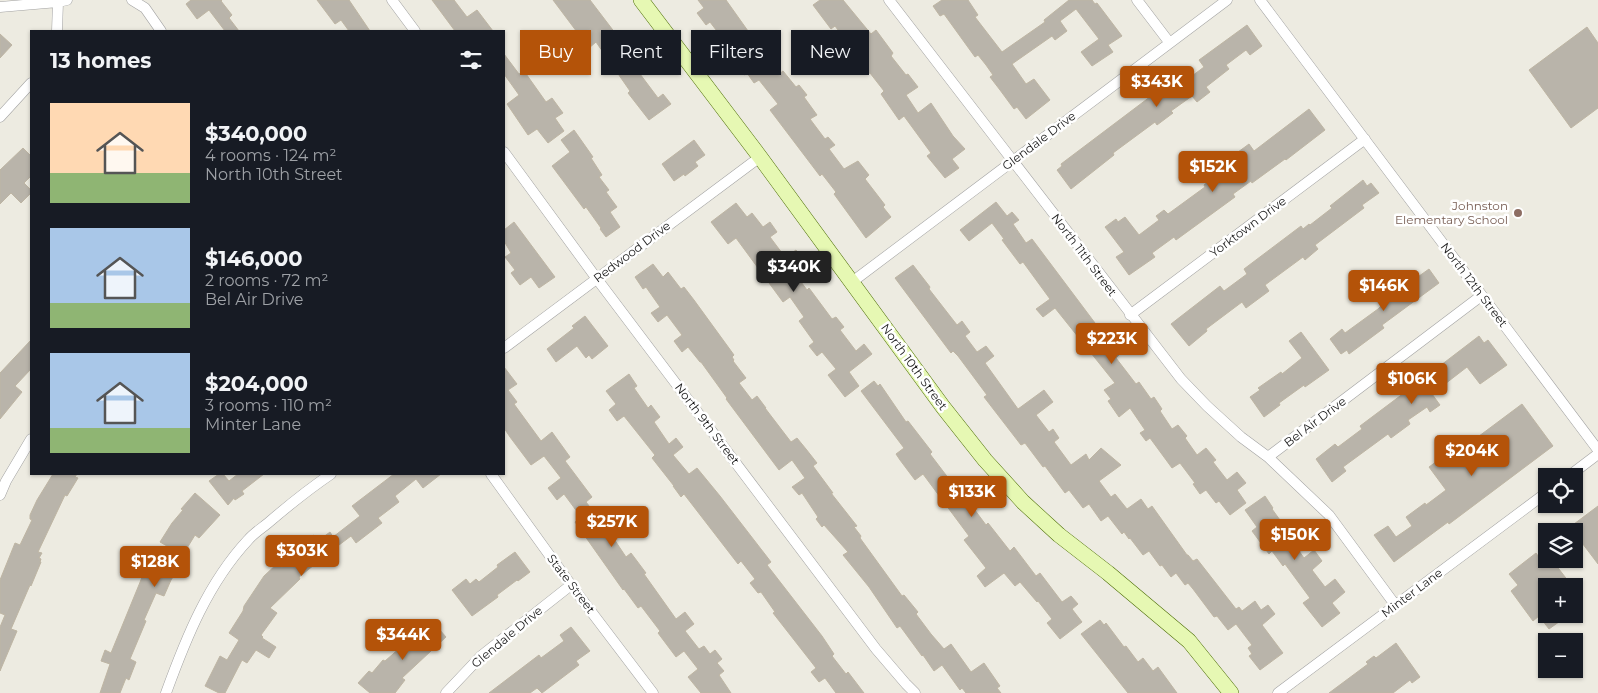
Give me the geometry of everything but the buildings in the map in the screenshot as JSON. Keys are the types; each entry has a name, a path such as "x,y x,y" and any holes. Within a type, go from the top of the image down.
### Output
{"main road":[{"name":"North 10th Street","path":"641,0 760,157 943,407 985,460 1010,488 1059,535 1108,573 1188,641 1231,693"}],"street":[{"path":"132,0 145,8 159,30"},
{"path":"392,0 414,30"},
{"name":"North 11th Street","path":"889,0 1181,379 1207,406 1268,457 1329,515 1396,606"},
{"path":"1137,0 1169,42"},
{"name":"Glendale Drive","path":"852,282 1227,0"},
{"name":"North 12th Street","path":"1260,0 1598,450"},
{"path":"0,7 63,1 58,30"},
{"path":"0,117 30,84"},
{"name":"Yorktown Drive","path":"1130,315 1365,140"},
{"name":"North 9th Street","path":"505,153 597,279 876,649 915,693"},
{"name":"Redwood Drive","path":"505,347 760,157"},
{"name":"Bel Air Drive","path":"1268,457 1482,296"},
{"path":"0,495 6,481 30,441"},
{"path":"1580,468 1598,454"},
{"path":"166,693 202,606 224,571 249,539 298,498 330,475"},
{"name":"State Street","path":"491,475 653,693"},
{"name":"Minter Lane","path":"1278,693 1538,499"},
{"name":"Glendale Drive","path":"446,693 481,656 571,585"}],"place":[{"name":"Johnston Elementary School","path":"1518,213"}]}
